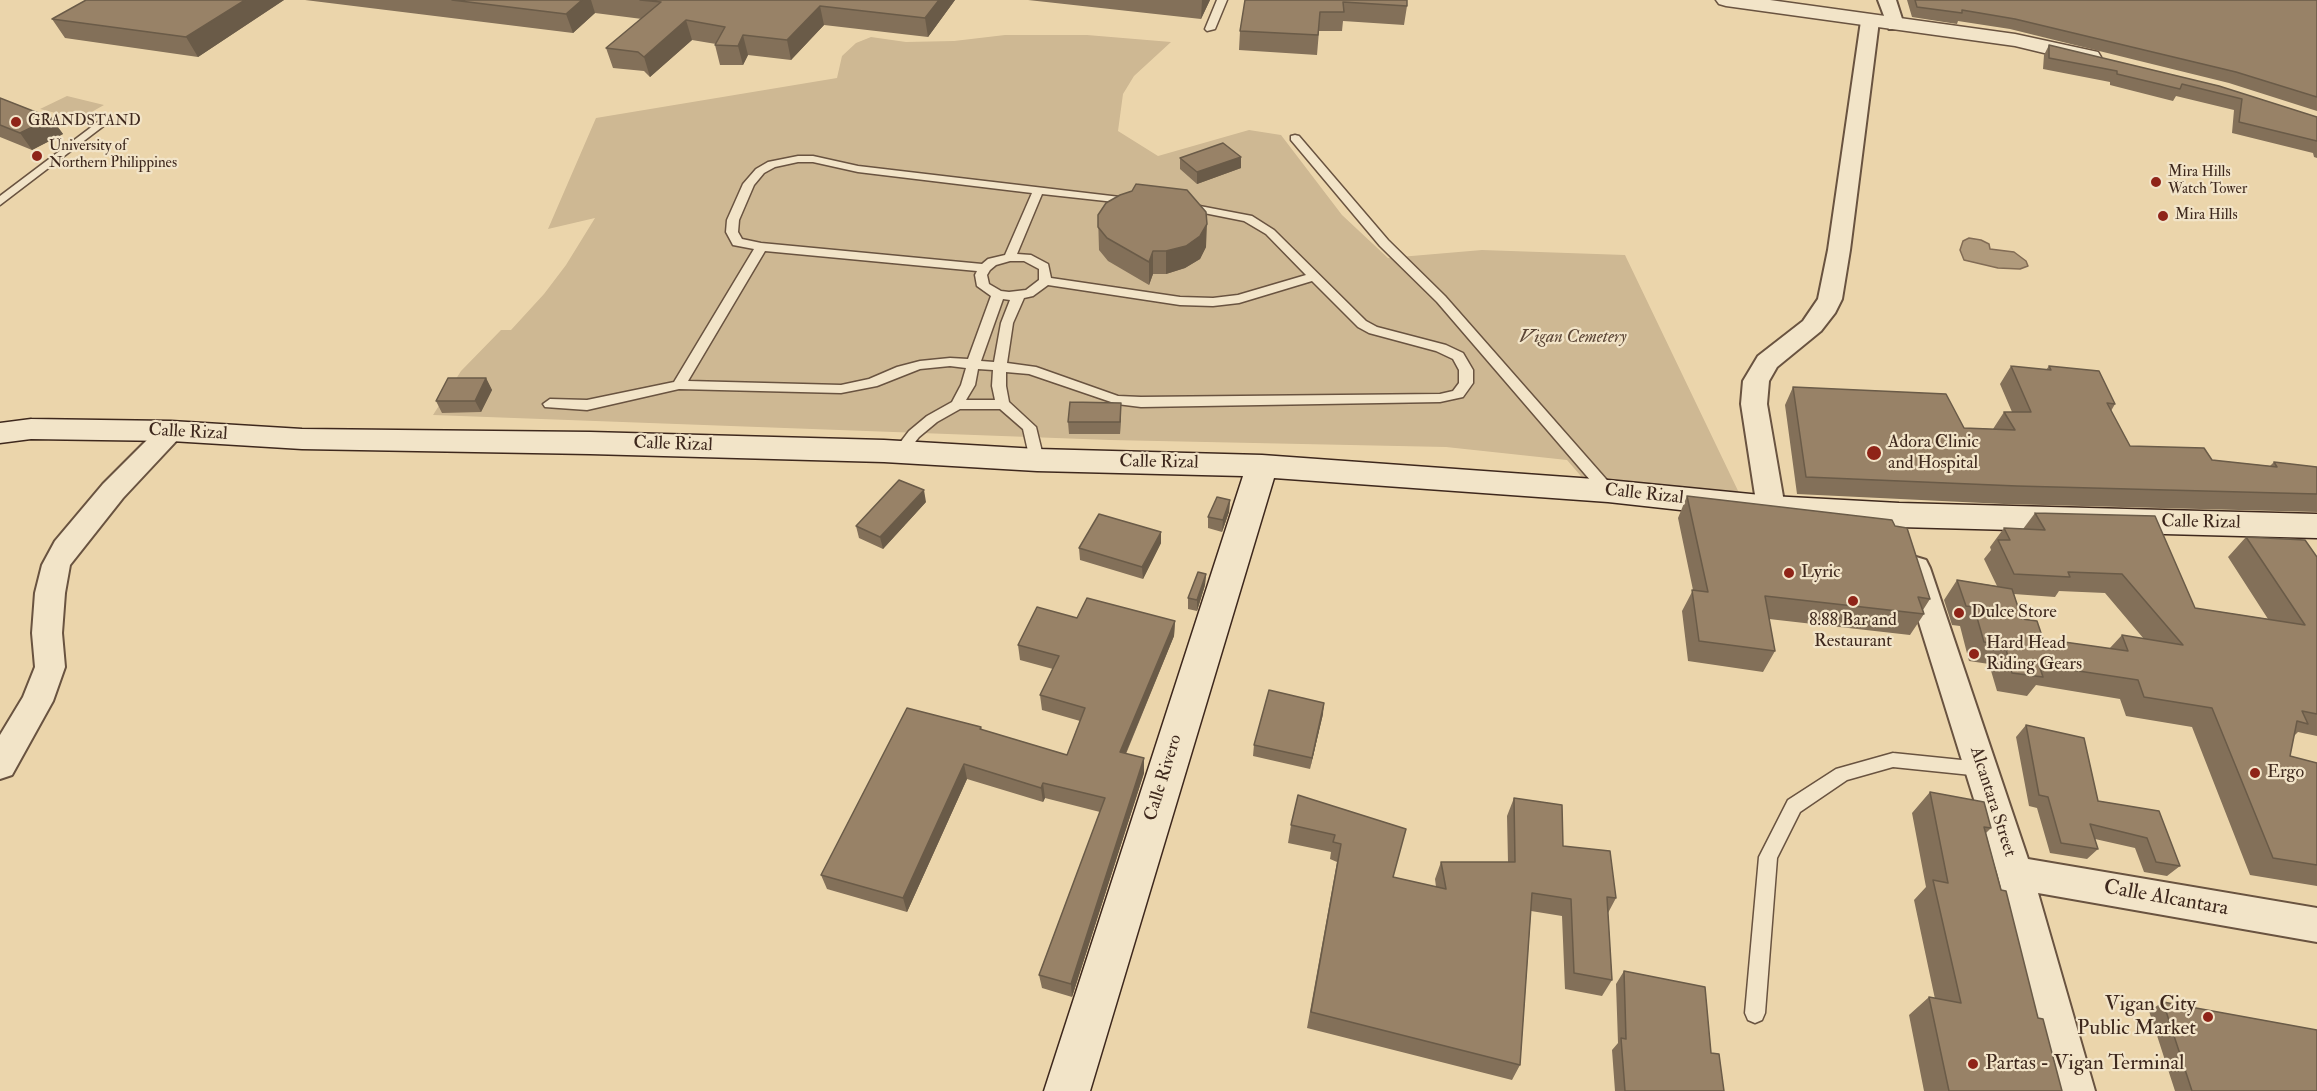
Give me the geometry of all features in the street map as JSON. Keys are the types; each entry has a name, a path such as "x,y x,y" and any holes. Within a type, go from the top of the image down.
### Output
{"main road":[{"path":"1725,0 2015,40 2105,60"},
{"name":"Calle Rizal","path":"0,433 31,429 171,431 302,440 590,443 1262,466 1608,491 1771,508 1899,515 2317,526"},
{"name":"Calle Rivero","path":"1067,1091 1262,466"}],"street":[{"path":"1887,0 1895,25"},
{"path":"1771,508 1754,404 1756,381 1767,362 1812,326 1823,313 1830,299 1839,250 1870,21"},
{"path":"0,765 37,701 50,667 47,633 50,593 56,565 65,549 113,491 171,431"},
{"name":"Alcantara Street","path":"1899,515 2015,873 2075,1091"},
{"name":"Calle Alcantara","path":"2015,873 2317,925"}],"lane":[{"path":"1210,29 1222,0"},
{"path":"0,202 106,119"},
{"path":"1295,138 1383,243 1441,299 1608,491"},
{"path":"985,268 761,247 737,242 732,232 733,220 749,184 760,171 782,161 813,159 858,169 1143,202"},
{"path":"1010,257 1038,191"},
{"path":"550,404 587,405 679,386 841,389 872,383 920,365 950,362 1031,370 1117,400 1141,402 1440,398 1458,394 1466,383 1466,370 1458,356 1441,348 1373,330 1362,324 1270,232 1248,218 1166,205"},
{"path":"679,386 761,247"},
{"path":"1010,257 1037,261 1044,267 1045,281 1040,287 1018,296 998,295 989,291 981,282 981,275 985,268 992,262 1010,257"},
{"path":"1045,281 1180,301 1213,302 1239,299 1314,277"},
{"path":"957,405 968,385 973,364 998,295"},
{"path":"1018,296 1007,323 999,386 1003,404 1029,427 1037,460"},
{"path":"900,452 914,434 932,418 957,405 1003,404"},
{"path":"1755,1013 1768,857 1794,806 1842,774 1893,760 1981,769"}],"green space":[{"name":"Vigan Cemetery","path":"1005,35 1087,35 1171,42 1134,76 1123,94 1118,131 1158,156 1249,130 1281,135 1342,215 1388,258 1482,250 1625,255 1741,497 1586,482 1567,460 1446,447 1110,440 433,415 461,371 501,330 511,330 544,294 566,265 595,218 548,229 596,118 837,78 842,56 856,43 871,37 906,42 954,41"},
{"path":"67,96 104,105 79,119 40,109"}],"shaded area":[{"path":"1969,238 1989,244 1990,249 2014,252 2026,261 2028,266 2020,269 1998,268 1964,260 1960,250 1963,241"}],"building":[{"path":"86,0 245,0 186,37 52,19"},
{"path":"452,0 582,0 566,14"},
{"path":"640,0 939,0 925,18 820,6 787,40 743,35 738,46 715,45 725,27 686,20 644,57 638,52 606,48 661,2"},
{"path":"1245,0 1407,0 1407,6 1343,2 1344,12 1320,12 1318,35 1240,31"},
{"path":"1915,0 2317,0 2317,97 2236,72 2015,19 1962,10 1962,13 1917,7"},
{"path":"2049,45 2219,86 2317,117 2317,141 2239,122 2242,99 2182,84 2180,89 2117,74 2117,71 2049,58"},
{"path":"0,98 51,118 20,133 0,125"},
{"path":"1223,143 1241,157 1197,172 1180,158"},
{"path":"1136,184 1187,190 1206,212 1207,224 1200,236 1186,246 1166,251 1153,251 1149,262 1107,238 1098,227 1098,215 1106,203 1132,191"},
{"path":"2011,366 2051,370 2049,366 2099,371 2115,404 2107,403 2130,446 2204,448 2212,460 2277,467 2274,462 2317,467 2317,494 2017,486 1806,477 1793,387 1946,394 1964,428 2015,430 2004,412 2031,412"},
{"path":"448,378 486,378 475,401 436,401"},
{"path":"1070,402 1121,403 1120,422 1068,422"},
{"path":"899,480 924,490 880,537 856,526"},
{"name":"Lyric","path":"1687,496 1892,520 1895,526 1907,528 1930,599 1918,597 1924,614 1765,596 1775,651 1699,641 1692,590 1708,592"},
{"path":"1217,497 1230,500 1223,520 1208,517"},
{"path":"2035,513 2155,516 2195,608 2305,625 2246,537 2305,540 2317,557 2317,714 2302,711 2308,724 2297,721 2290,756 2317,763 2317,865 2273,858 2212,708 2144,697 2138,680 2039,665 2043,677 2012,673 2005,645 1984,642 1974,607 1966,606 1957,580 2012,589 2022,619 2037,621 2043,639 2128,651 2122,635 2183,645 2122,574 2068,572 2070,577 2014,574 1998,540 2010,540 2004,528 2045,530"},
{"path":"1099,514 1161,532 1142,567 1079,548"},
{"path":"1198,572 1206,574 1197,600 1188,598"},
{"path":"1087,598 1175,621 1120,752 1144,758 1071,984 1039,975 1105,798 1043,783 1041,788 964,764 903,898 821,875 907,708 981,727 980,729 1067,755 1085,708 1040,695 1059,656 1018,645 1037,607 1077,618"},
{"path":"1269,690 1324,703 1312,758 1254,745"},
{"path":"2026,725 2084,738 2098,801 2159,811 2180,866 2156,862 2147,838 2090,824 2098,849 2061,843 2048,797 2039,795"},
{"path":"1930,792 1984,802 1991,828 1984,827 2001,890 2006,891 2038,1018 2043,1019 2062,1091 1949,1091 1929,997 1961,1003 1933,880 1948,883"},
{"path":"1298,795 1406,829 1393,877 1446,889 1441,862 1515,862 1514,798 1562,805 1563,846 1610,851 1616,898 1607,897 1612,980 1574,973 1571,899 1532,893 1520,1065 1311,1012 1341,844 1333,842 1335,835 1291,825"},
{"path":"1624,971 1705,987 1711,1053 1719,1054 1724,1091 1625,1091 1621,1038 1626,1039"},
{"path":"2163,1002 2317,1030 2317,1091 2192,1091"}],"place":[{"name":"GRANDSTAND","path":"16,122"},
{"name":"University of Northern Philippines","path":"37,156"},
{"name":"Mira Hills Watch Tower","path":"2156,182"},
{"name":"Mira Hills","path":"2163,216"},
{"name":"Adora Clinic and Hospital","path":"1874,453"},
{"name":"Lyric","path":"1789,573"},
{"name":"8.88 Bar and Restaurant","path":"1853,601"},
{"name":"Dulce Store","path":"1959,613"},
{"name":"Hard Head Riding Gears","path":"1974,654"},
{"name":"Ergo","path":"2255,773"},
{"name":"Vigan City Public Market","path":"2208,1017"},
{"name":"Partas - Vigan Terminal","path":"1973,1064"}]}
